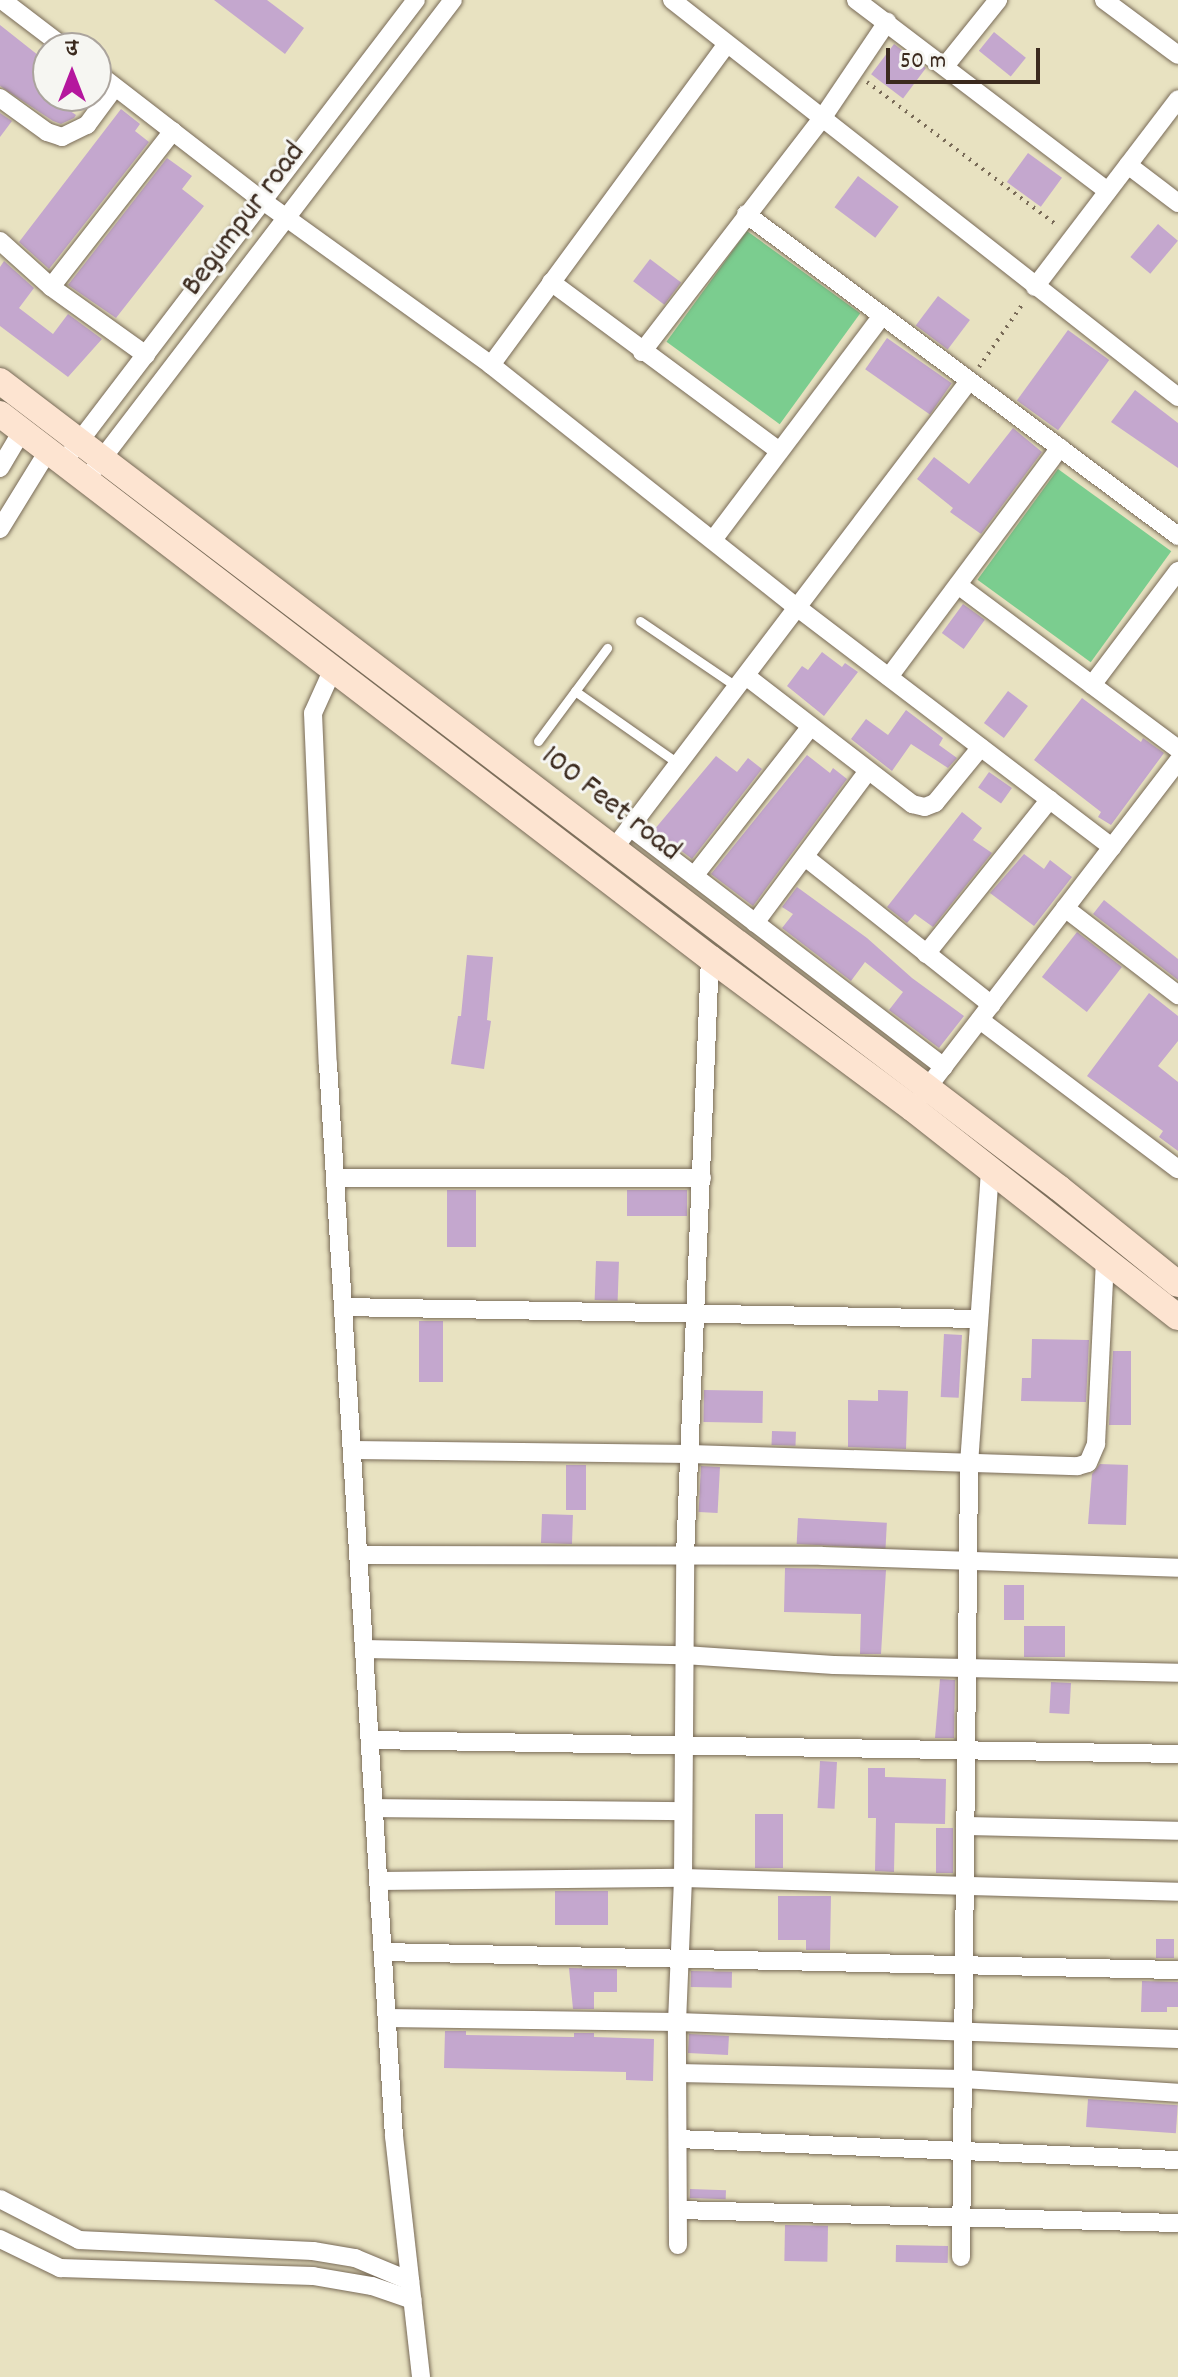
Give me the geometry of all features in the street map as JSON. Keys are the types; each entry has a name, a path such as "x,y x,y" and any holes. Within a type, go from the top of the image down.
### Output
{"street":[{"path":"2,0 44,32"},
{"name":"Begumpur road","path":"0,529 56,457 80,440 416,0"},
{"name":"Begumpur road","path":"94,468 453,0"},
{"path":"672,0 1172,392 1178,371"},
{"path":"856,0 1108,191"},
{"path":"945,66 998,0"},
{"path":"1104,0 1178,55"},
{"path":"642,352 823,117 887,22"},
{"path":"491,365 727,44"},
{"path":"112,85 263,201 491,365 798,608 1112,847"},
{"path":"0,98 47,132 62,137 87,125 115,87"},
{"path":"1035,287 1178,99"},
{"path":"51,287 173,131"},
{"path":"1128,165 1178,203"},
{"path":"746,214 1178,536"},
{"path":"0,241 51,287 146,355"},
{"path":"551,282 779,451"},
{"path":"713,540 881,317"},
{"name":"100 Feet road","path":"0,381 80,440 94,468 332,671 710,958 1059,1188 1178,1284"},
{"path":"612,851 969,381"},
{"name":"100 Feet road","path":"0,414 56,457 94,468 612,851 919,1098 990,1172 1178,1317"},
{"path":"0,468 22,431"},
{"path":"889,677 1060,448"},
{"path":"1092,685 1178,571"},
{"path":"958,585 1178,749"},
{"path":"332,671 313,713 335,1178 394,2136 421,2377"},
{"path":"742,681 811,726 912,804 925,807 944,795 981,747"},
{"path":"694,876 811,726"},
{"path":"919,1098 1178,761"},
{"path":"755,923 868,771"},
{"path":"926,954 1050,799"},
{"path":"630,827 944,1067"},
{"path":"805,857 992,1005"},
{"path":"1065,908 1177,993"},
{"path":"678,2245 677,2022 683,1878 685,1556 710,958"},
{"path":"980,1020 1178,1169"},
{"path":"961,2257 969,1464 977,1319 990,1172"},
{"path":"335,1178 702,1178"},
{"path":"353,1450 690,1454 1078,1466 1092,1457 1105,1261"},
{"path":"343,1307 977,1319"},
{"path":"360,1555 685,1556 1178,1568"},
{"path":"364,1649 684,1655 756,1661 1178,1673"},
{"path":"370,1740 1178,1754"},
{"path":"376,1808 682,1811"},
{"path":"965,1826 1178,1831"},
{"path":"379,1881 683,1878 1178,1892"},
{"path":"383,1952 679,1957 966,1968 1178,1970"},
{"path":"387,2018 677,2022 1178,2039"},
{"path":"678,2073 964,2079 1178,2093"},
{"path":"678,2139 1178,2160"},
{"path":"0,2199 79,2240 313,2251 355,2258 410,2281"},
{"path":"678,2210 1178,2223"},
{"path":"0,2239 60,2268 313,2276 372,2286 413,2300"}],"lane":[{"path":"640,621 742,681"},
{"path":"538,741 607,648"},
{"path":"575,691 679,764"}],"path":[{"path":"853,71 1073,237"},
{"path":"969,381 1035,287"}],"green space":[{"path":"747,231 860,313 780,424 666,342"},
{"path":"1058,469 1171,551 1091,662 977,580"}],"building":[{"path":"214,0 267,0 304,28 285,54"},
{"path":"0,25 32,50 32,107 0,86"},
{"path":"994,32 1026,58 1011,76 979,51"},
{"path":"894,44 926,68 903,98 871,74"},
{"path":"121,109 140,124 135,131 149,142 49,269 19,242"},
{"path":"39,112 72,112 76,115 61,124"},
{"path":"0,113 12,121 0,137"},
{"path":"1028,153 1062,178 1041,207 1007,182"},
{"path":"167,158 192,176 182,189 204,206 116,318 68,285"},
{"path":"858,176 899,207 875,238 835,207"},
{"path":"1158,224 1178,241 1150,274 1130,257"},
{"path":"650,259 681,282 664,305 633,281"},
{"path":"4,261 34,288 19,308 53,334 68,314 102,339 68,377 0,326 0,267"},
{"path":"938,296 970,320 948,350 916,326"},
{"path":"1068,330 1109,360 1058,430 1017,400"},
{"path":"887,338 952,383 930,414 865,369"},
{"path":"1135,390 1178,423 1178,468 1111,422"},
{"path":"1013,428 1042,452 981,534 950,512 953,508 917,479 934,457 969,484"},
{"path":"963,604 985,620 964,649 942,633"},
{"path":"822,652 842,667 845,663 858,672 824,716 787,686 802,666 808,670"},
{"path":"1008,691 1028,706 1004,738 984,723"},
{"path":"1082,698 1141,742 1143,738 1164,753 1111,825 1098,817 1101,812 1034,760"},
{"path":"906,710 943,738 939,745 957,758 948,768 911,744 892,771 851,739 866,719 888,735"},
{"path":"807,755 830,773 833,768 847,779 753,906 711,874"},
{"path":"716,756 737,772 748,758 762,769 692,859 654,830"},
{"path":"989,772 1012,788 1001,804 978,788"},
{"path":"962,812 982,828 973,840 992,853 933,927 915,914 907,923 887,907"},
{"path":"1024,854 1044,869 1050,860 1072,877 1034,926 990,893"},
{"path":"797,887 867,938 912,978 964,1016 939,1048 889,1010 903,992 865,962 851,981 782,928 793,914 782,907"},
{"path":"1104,900 1178,959 1178,980 1093,914"},
{"path":"1077,932 1122,967 1087,1012 1042,977"},
{"path":"467,955 493,957 487,1020 491,1021 484,1069 451,1064 458,1016 461,1016"},
{"path":"1149,993 1178,1016 1178,1041 1158,1066 1178,1082 1178,1151 1159,1137 1163,1131 1087,1076"},
{"path":"447,1190 476,1190 476,1247 447,1247"},
{"path":"627,1190 687,1190 687,1216 627,1216"},
{"path":"596,1261 619,1262 618,1301 595,1300"},
{"path":"419,1321 443,1321 443,1382 419,1382"},
{"path":"944,1334 962,1335 959,1398 941,1397"},
{"path":"1032,1339 1089,1340 1086,1402 1021,1401 1022,1378 1031,1378"},
{"path":"1113,1351 1131,1351 1131,1425 1109,1425"},
{"path":"704,1390 763,1391 762,1423 703,1422"},
{"path":"878,1390 908,1391 906,1449 848,1447 848,1400 878,1401"},
{"path":"772,1431 796,1432 795,1446 772,1445"},
{"path":"1100,1464 1128,1465 1126,1525 1088,1524 1092,1474"},
{"path":"566,1465 586,1465 586,1510 566,1510"},
{"path":"701,1466 720,1467 718,1513 699,1512"},
{"path":"542,1514 573,1515 572,1544 541,1543"},
{"path":"798,1518 887,1523 886,1549 797,1544"},
{"path":"785,1568 886,1570 881,1654 860,1654 861,1614 784,1612"},
{"path":"1004,1585 1024,1585 1024,1620 1004,1620"},
{"path":"1024,1626 1065,1626 1065,1657 1024,1657"},
{"path":"940,1679 955,1680 954,1738 935,1738"},
{"path":"1051,1682 1071,1683 1069,1714 1049,1713"},
{"path":"820,1761 837,1762 835,1809 818,1808"},
{"path":"868,1768 885,1768 885,1777 946,1779 945,1824 895,1823 894,1872 875,1871 876,1818 868,1818"},
{"path":"755,1814 783,1814 783,1868 755,1868"},
{"path":"936,1828 953,1828 953,1873 936,1873"},
{"path":"555,1891 608,1891 608,1925 555,1925"},
{"path":"778,1896 831,1896 830,1950 806,1950 806,1940 778,1940"},
{"path":"1156,1939 1174,1939 1174,1958 1156,1958"},
{"path":"569,1968 617,1969 617,1992 594,1992 594,2009 573,2009"},
{"path":"691,1971 732,1972 732,1988 691,1987"},
{"path":"1142,1981 1178,1982 1178,2007 1167,2007 1167,2012 1141,2012"},
{"path":"445,2031 466,2031 466,2035 574,2037 574,2033 594,2033 594,2037 654,2039 653,2081 626,2080 626,2072 444,2068"},
{"path":"689,2034 729,2036 728,2055 688,2053"},
{"path":"1088,2099 1178,2105 1176,2133 1086,2127"},
{"path":"690,2189 726,2190 726,2199 690,2198"},
{"path":"785,2225 828,2226 827,2262 784,2261"},
{"path":"896,2245 948,2246 948,2263 896,2262"}]}
